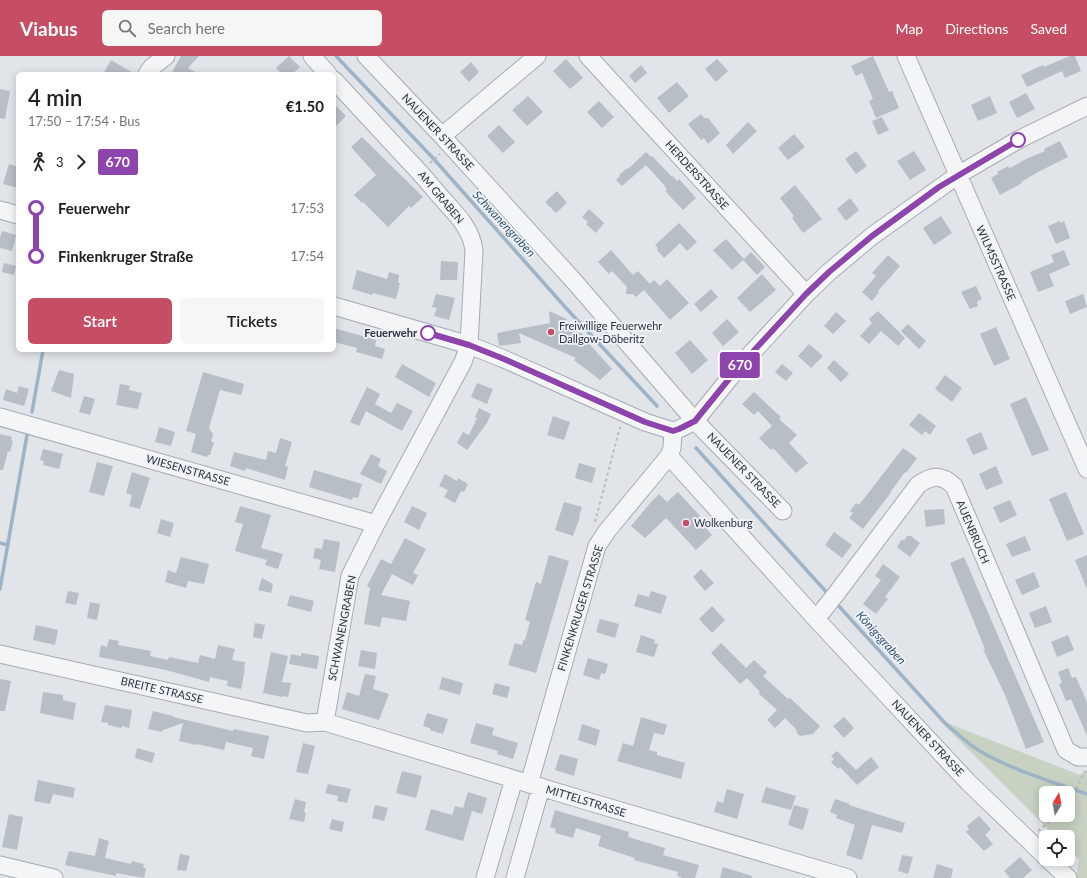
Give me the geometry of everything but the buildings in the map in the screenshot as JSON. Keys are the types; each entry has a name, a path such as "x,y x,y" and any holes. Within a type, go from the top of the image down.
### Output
{"street":[{"path":"148,72 152,67 166,56"},
{"path":"312,56 326,72"},
{"name":"NAUENER STRASSE","path":"366,56 442,136 573,280 695,421 783,511"},
{"path":"442,136 537,56"},
{"name":"HERDERSTRASSE","path":"588,56 806,294"},
{"name":"WILMSSTRASSE","path":"906,56 1087,469"},
{"name":"AM GRABEN","path":"336,82 421,173 462,221 470,235 474,243 474,251 469,345"},
{"path":"336,307 469,345 652,425 673,431 686,427 695,421 737,369 806,294 829,272 872,236 958,175 1018,140 1087,106"},
{"path":"0,210 16,214"},
{"name":"SCHWANENGRABEN","path":"325,722 350,576 376,524 463,362 469,345"},
{"name":"WIESENSTRASSE","path":"0,417 376,524"},
{"name":"FINKENKRUGER STRASSE","path":"485,878 528,783 597,546 607,531 669,456 672,448 673,431"},
{"name":"NAUENER STRASSE","path":"669,456 816,619 968,782 1039,850"},
{"name":"AUENBRUCH","path":"816,619 833,599 918,485 927,479 935,477 946,479 954,486 1066,750 1078,757 1087,757"},
{"name":"BREITE STRASSE","path":"0,654 307,723 325,722"},
{"name":"MITTELSTRASSE","path":"325,722 848,878"},
{"name":"FINKENKRUGER STRASSE","path":"515,878 528,783"},
{"path":"0,865 54,878"},
{"path":"1055,866 1068,878"}],"path":[{"path":"428,165 439,154"},
{"path":"607,531 594,526 624,413"},
{"path":"1075,790 1087,768"},
{"path":"1027,838 1049,822"}],"green space":[{"path":"939,720 1080,775 1087,770 1087,878 1076,878 1079,859 1075,855 1075,830 1049,830 1041,822 1075,822 1075,786 1039,786 1039,820"}],"waterway":[{"name":"Schwanengraben","path":"336,56 432,157 566,308 657,406"},
{"path":"32,412 43,352"},
{"path":"0,589 27,435"},
{"name":"Königsgraben","path":"696,448 829,595"},
{"path":"0,543 8,545"},
{"name":"Königsgraben","path":"836,603 944,722 969,744 991,757 1031,775 1087,794"}],"bus line":[{"name":"670","path":"428,333 469,345 504,359 645,422 673,431 686,427 695,421 737,369 806,294 829,272 872,236 939,187 1018,140"}],"place":[{"name":"Freiwillige Feuerwehr Dallgow-Döberitz","path":"551,332"},
{"name":"Feuerwehr","path":"428,333"},
{"name":"Wolkenburg","path":"686,523"}]}
